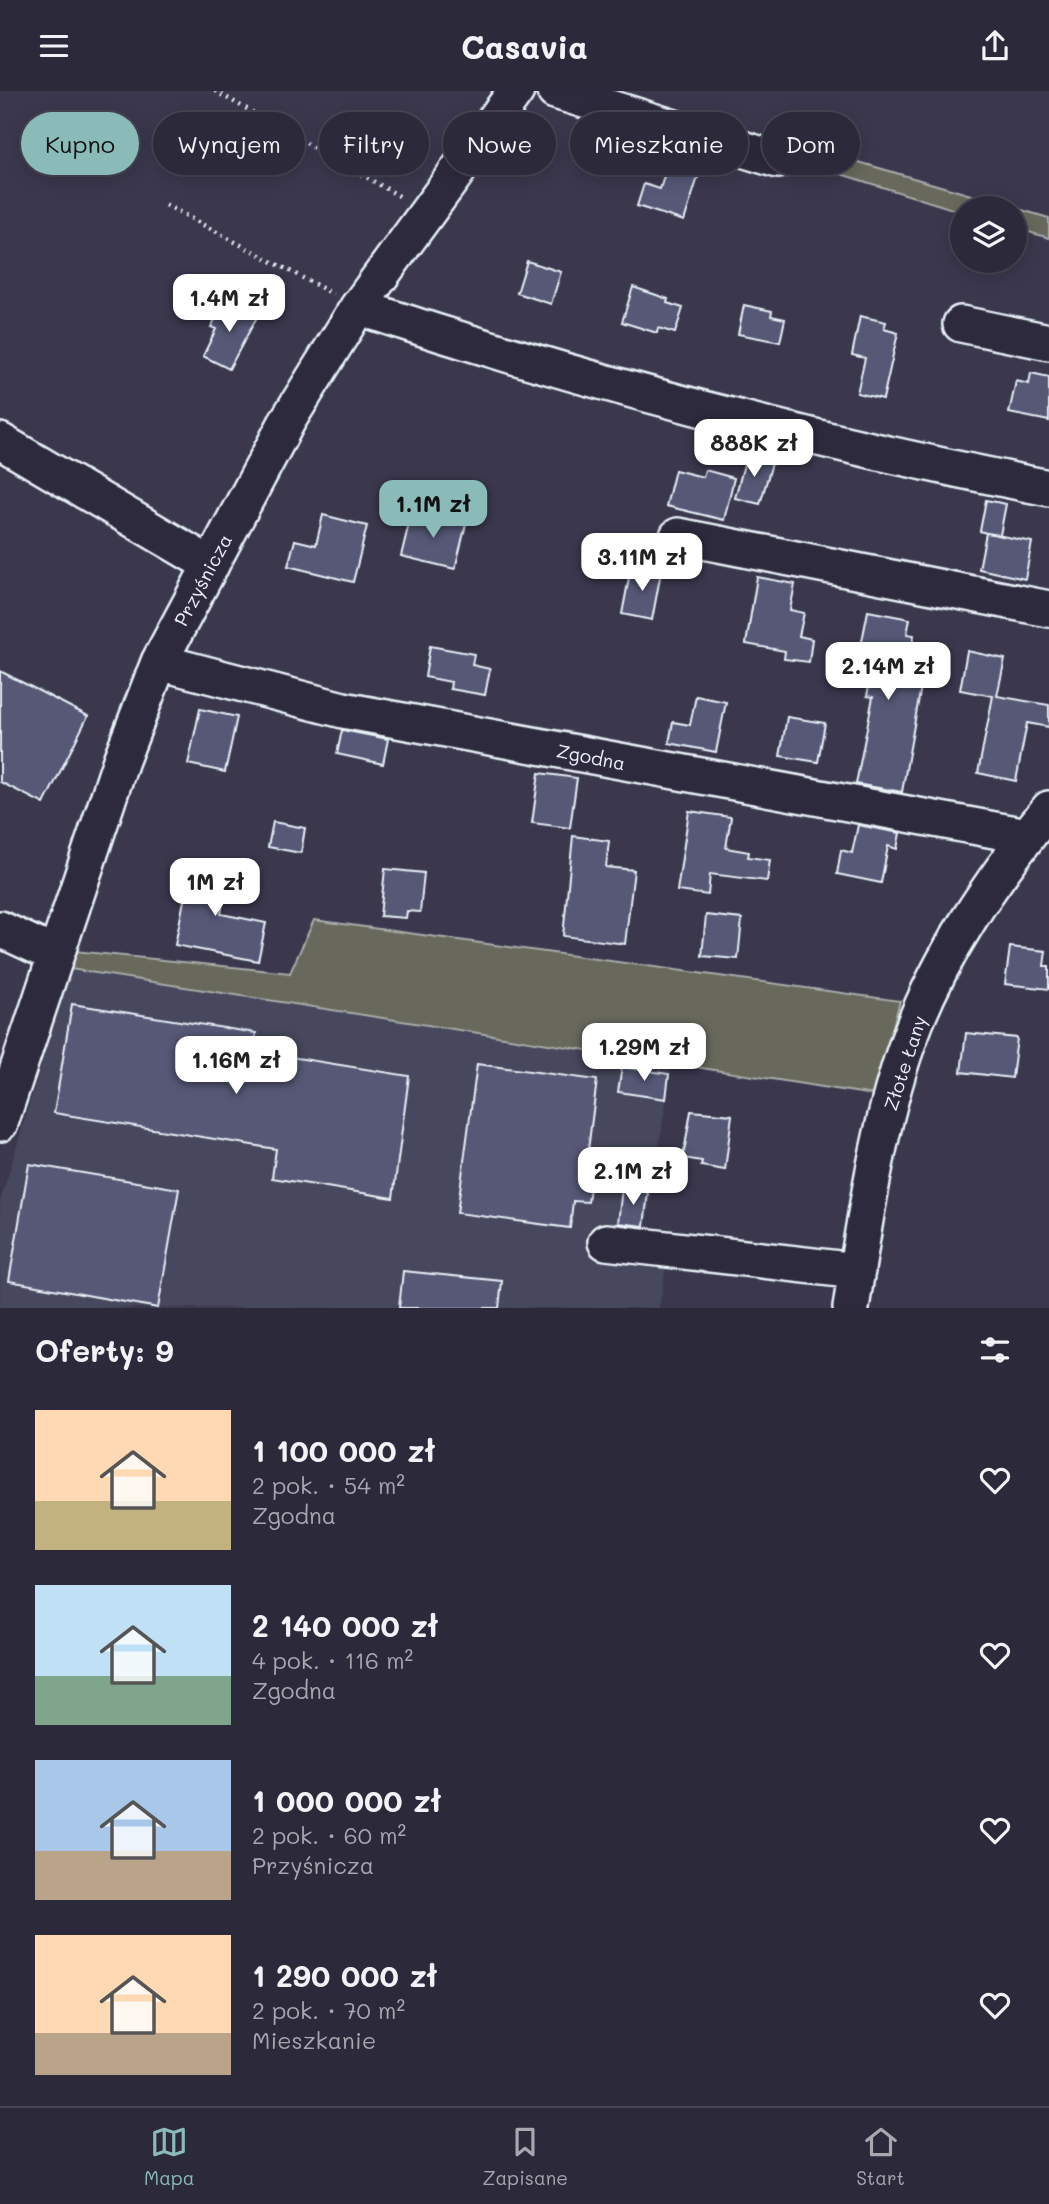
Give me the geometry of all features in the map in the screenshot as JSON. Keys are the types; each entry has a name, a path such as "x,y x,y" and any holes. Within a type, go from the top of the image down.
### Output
{"street":[{"name":"Przyśnicza","path":"0,1123 121,761 159,662 288,420 358,307 516,91"},
{"path":"555,91 762,155"},
{"path":"358,307 573,373 794,434 1049,488"},
{"path":"961,324 1049,341"},
{"path":"0,441 211,565"},
{"path":"678,536 1049,609"},
{"name":"Zgodna","path":"159,662 368,715 1027,836"},
{"name":"Złote Łany","path":"851,1308 887,1119 909,1040 951,952 1027,836 1049,809"},
{"path":"0,929 56,955"},
{"path":"606,1241 856,1271"}],"path":[{"path":"215,91 426,211"},
{"path":"166,205 358,307"}],"shaded area":[{"path":"70,969 672,1065 644,1239 670,1243 659,1308 0,1308 0,1202"}],"green space":[{"path":"860,162 974,196 950,196 950,208 844,175 860,175"},
{"path":"1027,212 1049,218 1049,238 1027,232"},
{"path":"314,920 900,1001 874,1095 70,969 75,951 290,973"}],"building":[{"path":"664,175 699,175 684,221 637,206 644,184 660,189"},
{"path":"527,261 561,272 551,304 517,293"},
{"path":"633,287 668,299 667,303 683,308 675,333 658,328 657,333 622,322"},
{"path":"225,301 257,317 229,369 203,356 216,329 211,327"},
{"path":"744,305 772,311 771,316 785,319 780,342 738,334"},
{"path":"860,316 886,322 884,329 898,333 883,399 857,393 865,358 852,355"},
{"path":"1031,373 1049,377 1049,421 1009,413 1016,381 1029,384"},
{"path":"747,453 773,460 760,504 735,498"},
{"path":"675,470 703,477 705,470 734,478 724,520 666,506"},
{"path":"986,500 1006,504 1000,535 987,533 1032,542 1025,579 979,569 986,533 980,531"},
{"path":"412,511 466,524 455,569 401,556"},
{"path":"323,515 367,526 353,582 288,566 295,540 316,545"},
{"path":"631,567 661,572 652,620 622,614"},
{"path":"757,577 795,584 790,610 804,613 799,636 812,639 809,662 784,659 785,651 746,644"},
{"path":"868,611 910,619 907,634 914,635 907,679 922,681 902,792 856,784 873,697 867,696 874,659 859,656"},
{"path":"430,646 474,654 472,665 490,669 485,695 450,689 451,682 425,677"},
{"path":"967,651 1005,659 997,696 1049,705 1049,727 1027,723 1016,781 978,773 993,696 960,690"},
{"path":"0,671 88,716 44,804 0,782"},
{"path":"696,696 726,702 716,752 669,743 673,722 690,725"},
{"path":"200,709 237,717 225,772 188,764"},
{"path":"787,717 825,723 818,762 780,756"},
{"path":"342,730 388,739 383,764 337,754"},
{"path":"539,773 577,778 570,828 532,823"},
{"path":"689,811 731,817 726,848 749,852 748,857 770,860 767,881 710,874 708,895 677,891"},
{"path":"273,822 305,828 301,853 268,847"},
{"path":"858,825 900,833 897,849 888,846 881,883 837,874 841,850 852,853"},
{"path":"573,836 609,841 606,867 634,870 625,944 563,936"},
{"path":"192,861 229,868 221,914 266,923 258,961 175,945"},
{"path":"385,869 424,873 420,912 407,911 406,918 380,916"},
{"path":"706,915 742,919 738,959 702,956"},
{"path":"1010,947 1046,951 1044,966 1049,966 1049,989 1005,984"},
{"path":"72,1004 256,1033 253,1051 409,1076 393,1198 272,1178 276,1149 54,1113"},
{"path":"966,1033 1017,1038 1012,1078 961,1072"},
{"path":"477,1064 597,1080 587,1158 594,1159 588,1202 573,1201 570,1228 457,1213"},
{"path":"622,1067 669,1074 666,1099 618,1092"},
{"path":"691,1111 732,1115 725,1170 701,1166 702,1161 683,1158"},
{"path":"29,1164 179,1189 158,1308 9,1281"},
{"path":"622,1188 648,1192 644,1226 618,1223"},
{"path":"403,1271 502,1281 499,1308 399,1308"}]}
